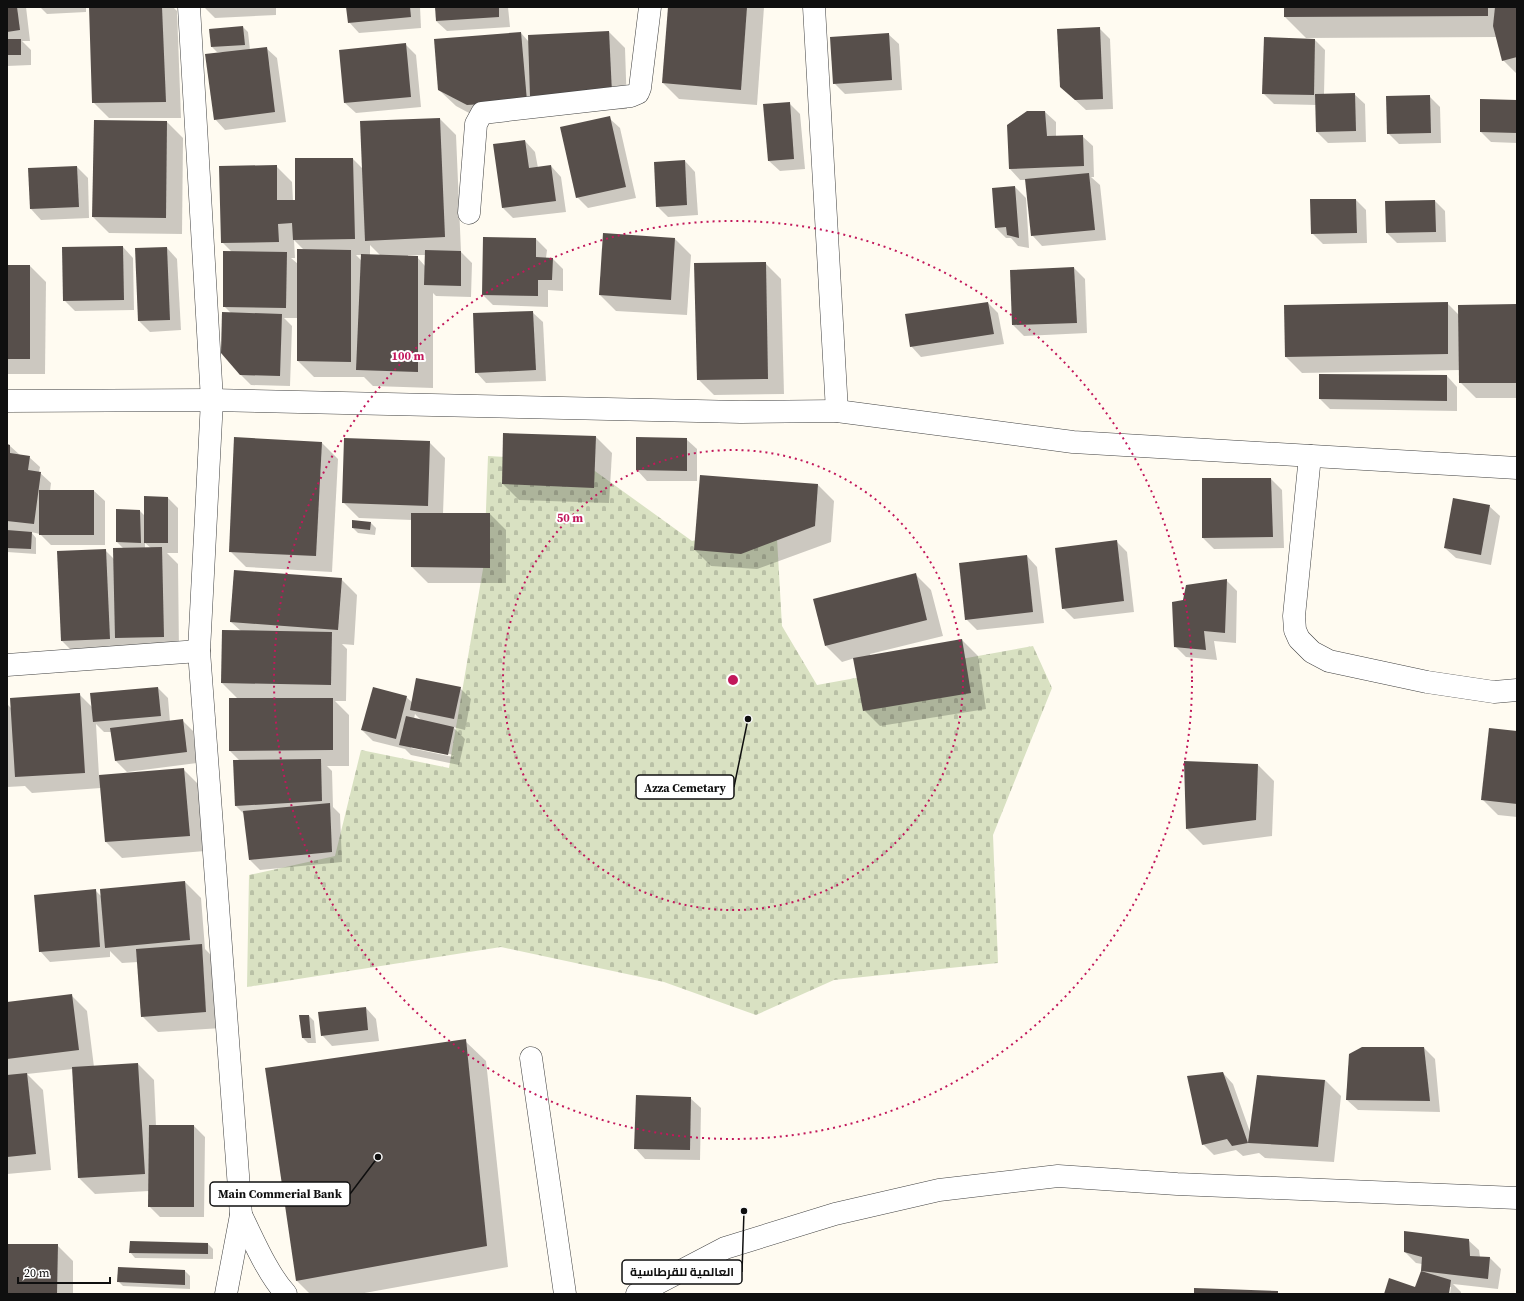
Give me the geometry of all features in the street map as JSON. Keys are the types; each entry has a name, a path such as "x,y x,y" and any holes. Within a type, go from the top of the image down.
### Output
{"street":[{"path":"189,7 212,400 199,651 241,1215 226,1294"},
{"path":"469,213 476,124 482,113 631,96 638,93 640,88 650,7"},
{"path":"814,7 837,411"},
{"path":"7,401 212,400 740,412 837,411 1073,442 1517,468"},
{"path":"1310,456 1294,616 1295,630 1299,639 1312,652 1329,661 1427,682 1494,692 1517,690"},
{"path":"7,665 199,651"},
{"path":"531,1058 565,1294"},
{"path":"637,1294 724,1248 835,1214 939,1190 1058,1176 1177,1184 1517,1198"},
{"path":"241,1215 260,1252 286,1294"}],"green space":[{"path":"488,456 581,461 692,541 776,521 782,626 817,685 1033,646 1052,688 993,835 998,963 834,980 756,1015 664,982 501,947 247,987 249,875 335,856 361,750 449,768 484,563"}],"building":[{"path":"7,7 17,7 20,30 7,32"},
{"path":"89,7 162,7 166,102 92,103"},
{"path":"346,7 410,7 411,17 348,23"},
{"path":"435,7 499,7 499,17 436,21"},
{"path":"668,7 747,7 741,90 662,83"},
{"path":"1284,7 1488,7 1488,16 1284,17"},
{"path":"1495,7 1517,7 1517,57 1502,61 1493,26"},
{"path":"243,26 245,45 211,47 209,29"},
{"path":"1100,27 1103,99 1075,100 1060,87 1057,29"},
{"path":"609,31 612,93 530,96 528,35"},
{"path":"521,32 527,101 467,105 438,90 434,39"},
{"path":"889,33 892,80 833,84 830,37"},
{"path":"1264,37 1315,39 1314,95 1262,94"},
{"path":"7,39 21,39 21,55 7,55"},
{"path":"406,43 411,97 344,103 339,50"},
{"path":"267,47 275,112 214,120 205,54"},
{"path":"1355,93 1356,131 1316,132 1315,94"},
{"path":"1430,95 1431,133 1387,134 1386,96"},
{"path":"1480,99 1517,100 1517,133 1480,132"},
{"path":"790,102 794,159 768,161 763,104"},
{"path":"1027,111 1045,111 1047,136 1083,135 1084,166 1009,169 1007,125"},
{"path":"610,116 626,187 576,198 560,127"},
{"path":"440,118 445,237 365,241 360,121"},
{"path":"94,120 167,121 166,218 92,217"},
{"path":"525,140 529,168 551,165 556,201 502,208 493,144"},
{"path":"295,158 353,158 355,239 293,240 292,223 278,224 279,242 221,243 219,166 277,165 277,200 295,200"},
{"path":"685,160 687,205 656,207 654,162"},
{"path":"77,166 79,207 30,209 28,168"},
{"path":"1089,173 1095,230 1031,236 1025,179"},
{"path":"1015,186 1019,238 1007,235 1006,227 995,228 992,188"},
{"path":"1310,199 1356,199 1357,233 1311,234"},
{"path":"1435,200 1436,232 1386,233 1385,201"},
{"path":"603,233 675,238 671,300 599,295"},
{"path":"483,237 536,238 536,257 553,258 552,280 538,280 538,296 482,295"},
{"path":"123,246 124,300 63,301 62,247"},
{"path":"167,247 170,320 138,321 135,248"},
{"path":"297,249 351,250 351,362 297,361"},
{"path":"425,250 461,251 461,286 424,285"},
{"path":"223,251 287,252 286,308 223,307"},
{"path":"361,254 418,256 418,372 356,370"},
{"path":"766,262 768,379 697,380 694,263"},
{"path":"7,265 30,265 30,359 7,359"},
{"path":"1074,267 1077,323 1012,325 1010,270"},
{"path":"988,302 994,334 910,347 905,314"},
{"path":"1448,302 1448,354 1285,357 1284,305"},
{"path":"1517,304 1517,383 1459,383 1458,305"},
{"path":"533,311 536,370 475,373 473,313"},
{"path":"222,312 282,314 280,376 240,375 221,353"},
{"path":"1319,374 1447,375 1447,401 1319,399"},
{"path":"503,433 596,436 594,488 502,484"},
{"path":"234,437 322,442 316,556 229,552"},
{"path":"636,437 687,438 687,471 636,470"},
{"path":"344,438 430,441 428,506 342,503"},
{"path":"7,444 10,445 10,453 30,456 28,470 41,472 34,524 7,521"},
{"path":"700,475 818,484 815,526 741,554 694,550"},
{"path":"1202,478 1271,478 1273,537 1202,538"},
{"path":"39,490 94,490 94,535 39,535"},
{"path":"144,496 168,497 168,543 144,543"},
{"path":"1453,498 1490,505 1481,555 1444,548"},
{"path":"116,509 140,510 141,543 116,542"},
{"path":"411,513 490,513 490,568 411,567"},
{"path":"352,520 371,522 370,530 352,528"},
{"path":"7,530 32,532 31,549 7,548"},
{"path":"1117,540 1124,601 1062,609 1055,548"},
{"path":"162,547 164,637 115,638 113,548"},
{"path":"106,549 110,639 61,641 57,551"},
{"path":"1027,555 1033,612 965,620 959,563"},
{"path":"234,570 342,578 338,630 230,622"},
{"path":"916,573 927,620 825,646 813,599"},
{"path":"1227,579 1225,633 1204,631 1206,650 1174,647 1172,602 1183,600 1186,585"},
{"path":"222,630 332,632 331,685 221,683"},
{"path":"962,639 971,693 863,711 853,658"},
{"path":"416,678 461,687 454,719 410,710"},
{"path":"158,687 161,716 93,722 90,693"},
{"path":"373,687 407,696 396,739 361,730"},
{"path":"80,693 85,773 15,777 10,698"},
{"path":"229,698 333,698 333,750 229,751"},
{"path":"406,716 454,727 448,755 399,745"},
{"path":"183,719 187,752 115,761 110,728"},
{"path":"1489,728 1517,731 1517,804 1481,800"},
{"path":"321,759 322,801 235,806 233,760"},
{"path":"1184,761 1258,764 1256,820 1186,829"},
{"path":"184,768 190,836 105,842 99,775"},
{"path":"330,803 332,852 249,860 243,811"},
{"path":"185,881 190,940 105,948 100,889"},
{"path":"96,889 100,947 39,952 34,895"},
{"path":"202,944 206,1012 141,1017 136,949"},
{"path":"72,994 79,1050 7,1059 7,1002"},
{"path":"366,1007 368,1030 321,1036 318,1012"},
{"path":"299,1015 309,1015 311,1038 302,1038"},
{"path":"466,1039 487,1246 296,1281 265,1068"},
{"path":"1362,1047 1424,1047 1430,1101 1346,1100 1349,1054"},
{"path":"138,1063 145,1174 78,1178 72,1067"},
{"path":"1223,1072 1248,1143 1232,1146 1227,1139 1202,1145 1187,1076"},
{"path":"27,1073 36,1154 7,1157 7,1075"},
{"path":"1257,1075 1325,1080 1318,1147 1248,1143"},
{"path":"636,1095 691,1097 690,1150 634,1149"},
{"path":"149,1125 194,1125 194,1207 148,1207"},
{"path":"1404,1231 1469,1239 1470,1256 1490,1257 1488,1279 1421,1271 1422,1257 1404,1252"},
{"path":"130,1241 208,1243 208,1254 129,1253"},
{"path":"7,1244 58,1244 57,1294 7,1294"},
{"path":"118,1267 185,1270 185,1285 117,1282"},
{"path":"1421,1271 1451,1280 1449,1294 1384,1294 1389,1278 1415,1287"},
{"path":"1194,1288 1278,1291 1278,1294 1194,1294"}],"place":[{"name":"Azza Cemetary","path":"748,719"},
{"name":"Main Commerial Bank","path":"378,1157"},
{"name":"العالمية للقرطاسية","path":"744,1211"}]}
